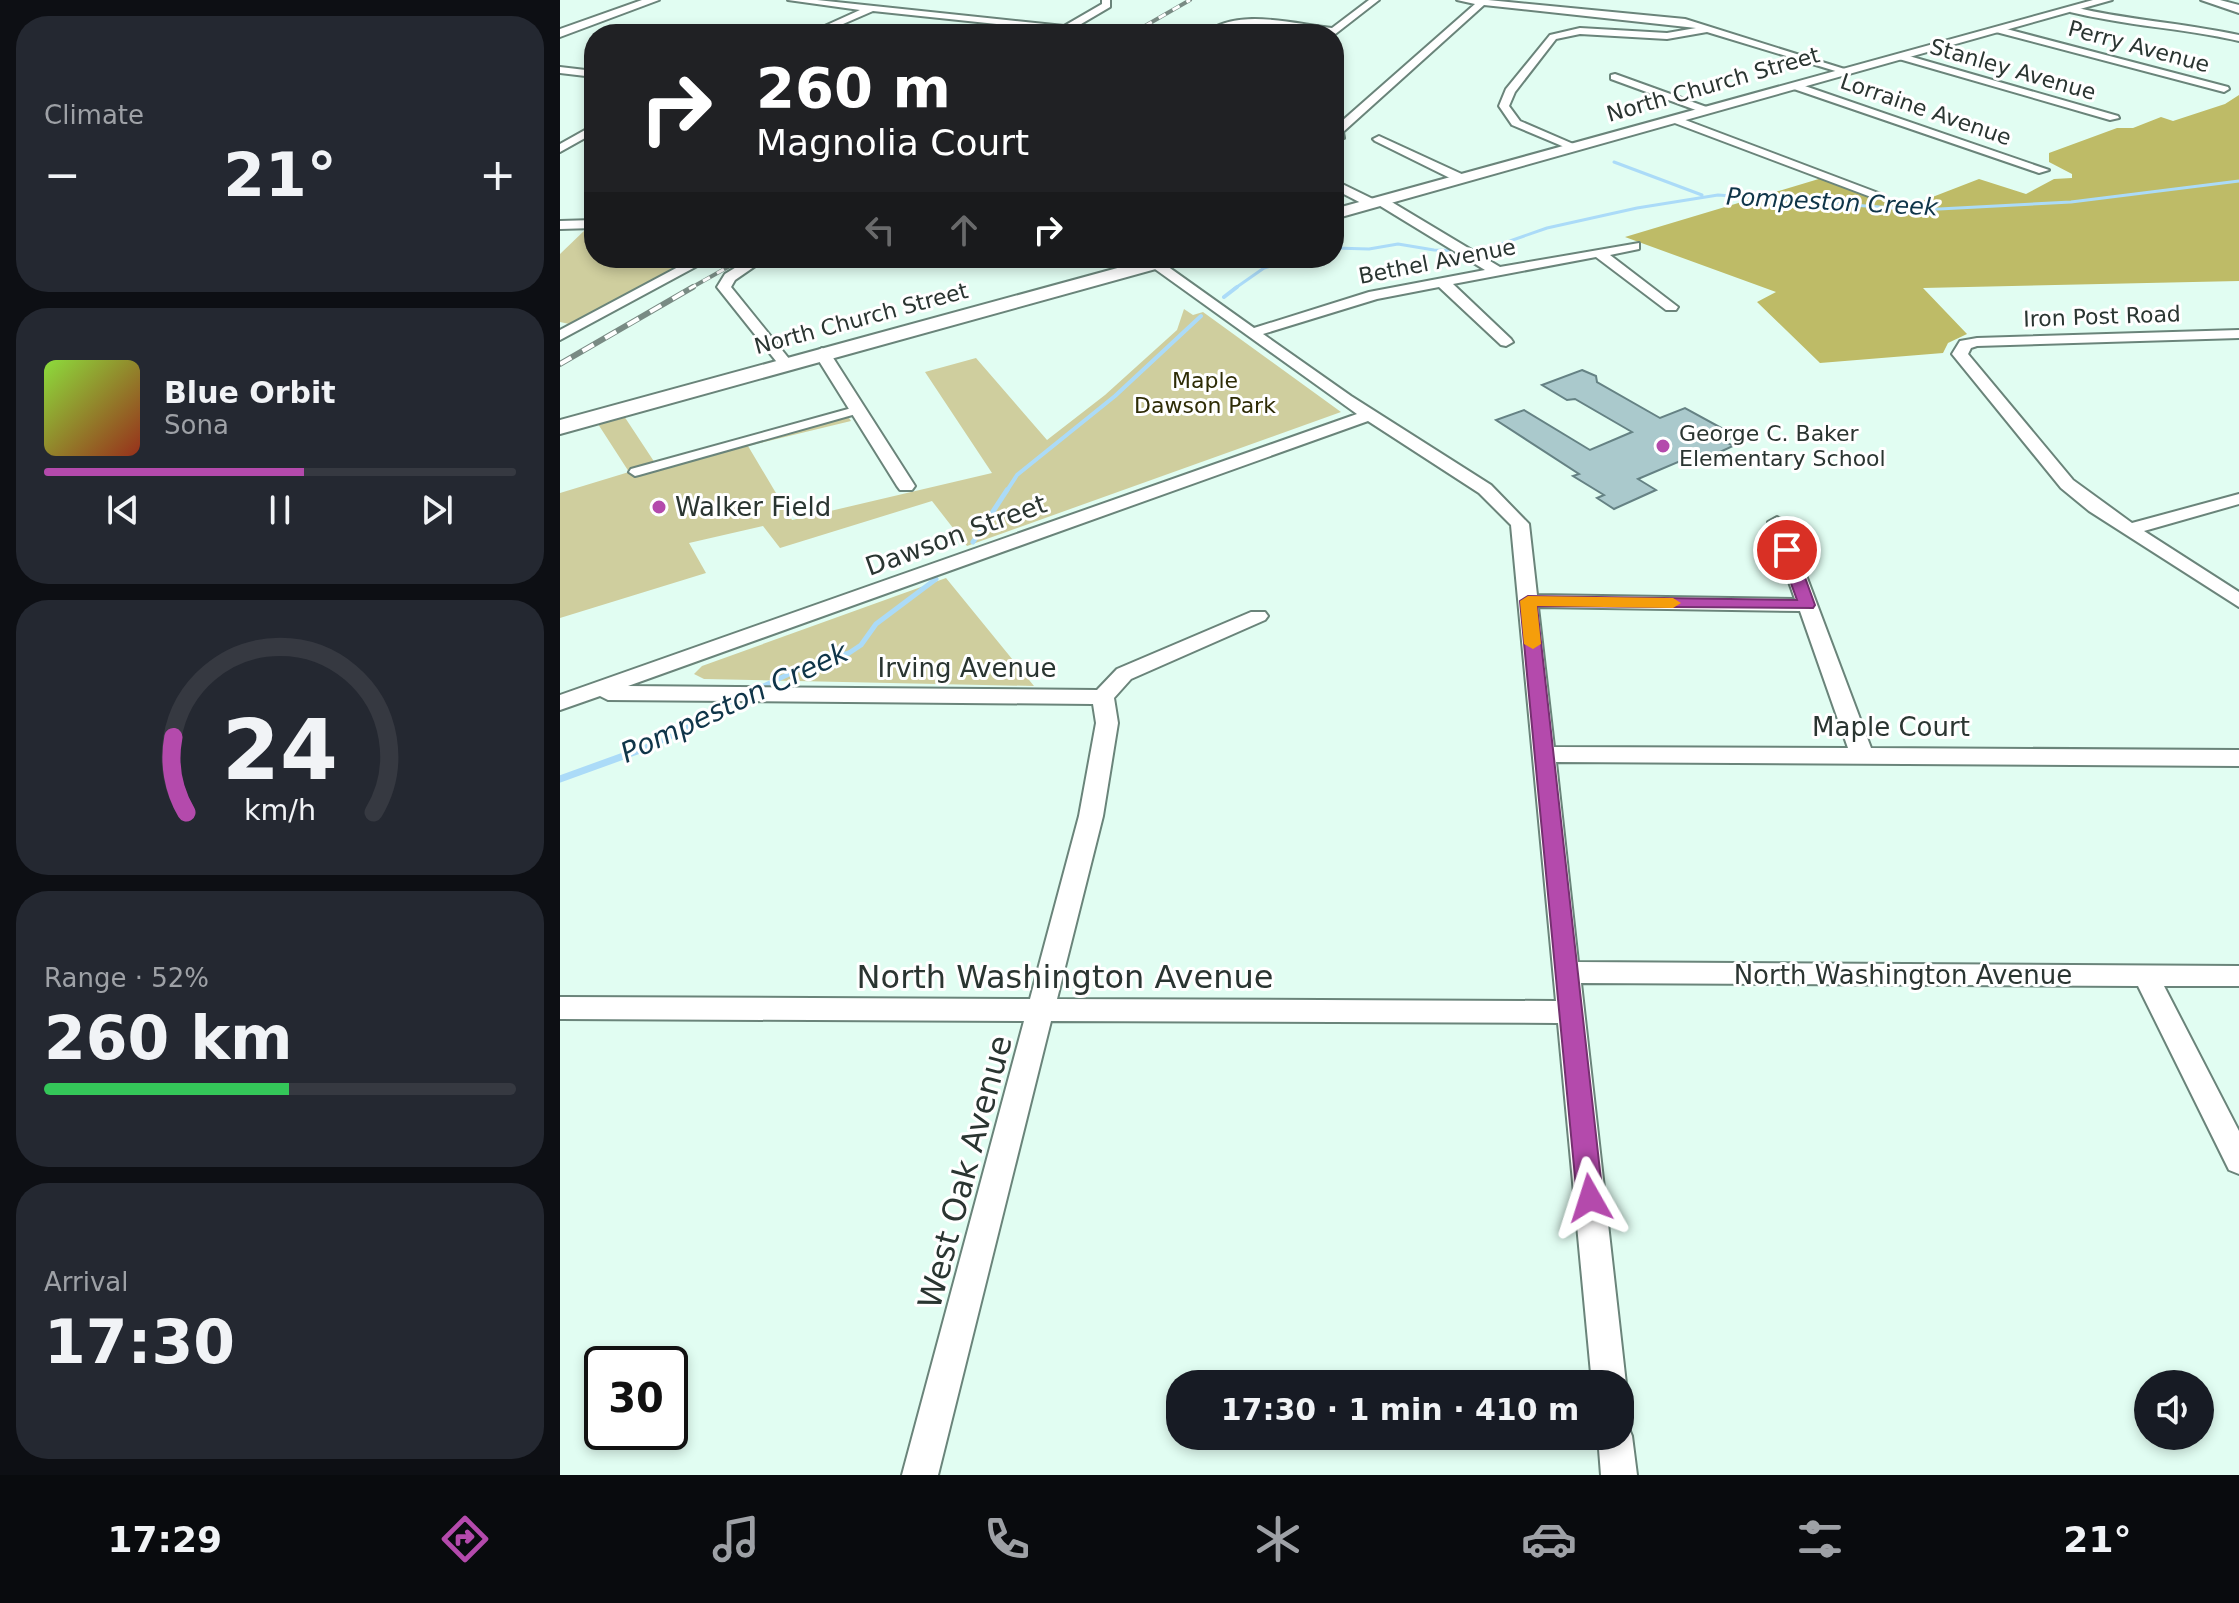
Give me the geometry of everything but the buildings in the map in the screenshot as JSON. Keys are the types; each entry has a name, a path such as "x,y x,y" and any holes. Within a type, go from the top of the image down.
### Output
{"main road":[{"path":"585,24 653,0"},
{"name":"North Church Street","path":"1344,211 2106,0"},
{"path":"2207,0 2239,9"},
{"path":"560,33 584,24"},
{"name":"North Church Street","path":"560,427 1134,268"}],"street":[{"path":"792,0 1021,24"},
{"path":"1075,24 1101,10 1107,5 1106,0"},
{"path":"1343,24 1375,0"},
{"path":"1461,0 1663,19 1708,29 1846,71"},
{"path":"1344,125 1482,2"},
{"path":"835,24 872,8"},
{"path":"2073,10 2123,22 2200,29 2239,38"},
{"path":"1232,24 1256,24"},
{"path":"1574,148 1522,126 1504,109 1510,91 1553,37 1580,31 1667,36 1708,29"},
{"name":"Perry Avenue","path":"1999,30 2224,89"},
{"name":"Stanley Avenue","path":"1902,57 2114,118"},
{"path":"560,70 584,73"},
{"path":"1615,77 1708,111"},
{"name":"Lorraine Avenue","path":"1795,86 2043,170"},
{"path":"1676,120 1875,194"},
{"path":"1379,139 1462,179"},
{"path":"560,149 566,140"},
{"path":"1344,188 1376,202 1498,272"},
{"path":"560,225 584,224"},
{"name":"Bethel Avenue","path":"1252,333 1360,298 1634,246"},
{"path":"1599,253 1671,307"},
{"path":"567,332 686,268"},
{"path":"744,268 730,277 724,287 785,363"},
{"path":"1173,268 1252,333 1368,415 1485,489 1520,524 1608,1370"},
{"path":"1442,282 1506,342"},
{"name":"Iron Post Road","path":"2130,529 2067,484 1967,366 1960,354 1965,344 2239,334"},
{"path":"822,353 906,486"},
{"path":"635,472 859,410"},
{"name":"Dawson Street","path":"560,703 1368,415"},
{"path":"2130,529 2239,499"},
{"path":"1777,522 1862,755"},
{"path":"2130,529 2239,601"},
{"path":"1528,601 1807,605"},
{"path":"1103,697 1124,674 1258,616"},
{"path":"682,693 676,671 685,658"},
{"name":"Irving Avenue","path":"591,693 1103,697"},
{"name":"West Oak Avenue","path":"920,1475 1091,816 1107,723 1103,697"},
{"name":"Maple Court","path":"1543,754 2239,758"},
{"name":"North Washington Avenue","path":"1567,972 2239,976"},
{"path":"2146,976 2239,1161"},
{"name":"North Washington Avenue","path":"560,1008 1570,1012"},
{"path":"1616,1450 1619,1475"}],"green space":[{"path":"584,231 584,268 679,268 574,325 560,322 560,254"},
{"name":"Maple Dawson Park","path":"1184,309 1193,315 1203,312 1341,412 967,546 932,501 780,548 763,526 689,543 706,573 560,618 560,493 629,472 598,424 624,416 655,463 843,409 851,421 748,446 792,520 992,473 925,372 976,358 1047,440 1105,395 1177,330"},
{"path":"946,578 1034,686 704,679 694,674 702,666"}],"shaded area":[{"path":"2239,95 2239,281 1923,288 1967,334 1948,343 1943,353 1820,363 1757,302 1776,292 1625,237 1822,178 1904,208 1979,179 2026,194 2054,179 2072,178 2072,174 2049,162 2049,153 2117,128 2133,128 2161,117 2173,121 2225,104"}],"waterway":[{"path":"1614,162 1702,195"},
{"name":"Pompeston Creek","path":"1344,248 1369,249 1398,244 1434,250 1481,251 1547,228 1637,208 1718,195 1920,210 2071,202 2239,181"},
{"name":"Pompeston Creek","path":"1234,289 1264,268"},
{"name":"Pompeston Creek","path":"1224,297 1237,287"},
{"name":"Pompeston Creek","path":"1006,492 1017,475 1115,396 1201,316"},
{"name":"Pompeston Creek","path":"973,542 1007,490"},
{"name":"Pompeston Creek","path":"755,690 808,665 849,653 861,645 876,624 936,579"},
{"name":"Pompeston Creek","path":"645,748 738,698"},
{"name":"Pompeston Creek","path":"560,779 651,746"}],"railway":[{"path":"1148,24 1190,0"},
{"path":"689,289 726,268"},
{"path":"560,364 693,287"}],"slow traffic":[{"path":"1533,644 1528,601 1673,603"}],"place":[{"name":"George C. Baker Elementary School","path":"1663,446"},
{"name":"Walker Field","path":"659,507"}],"route":[{"path":"1590,1198 1528,601 1807,605 1787,550"}]}
